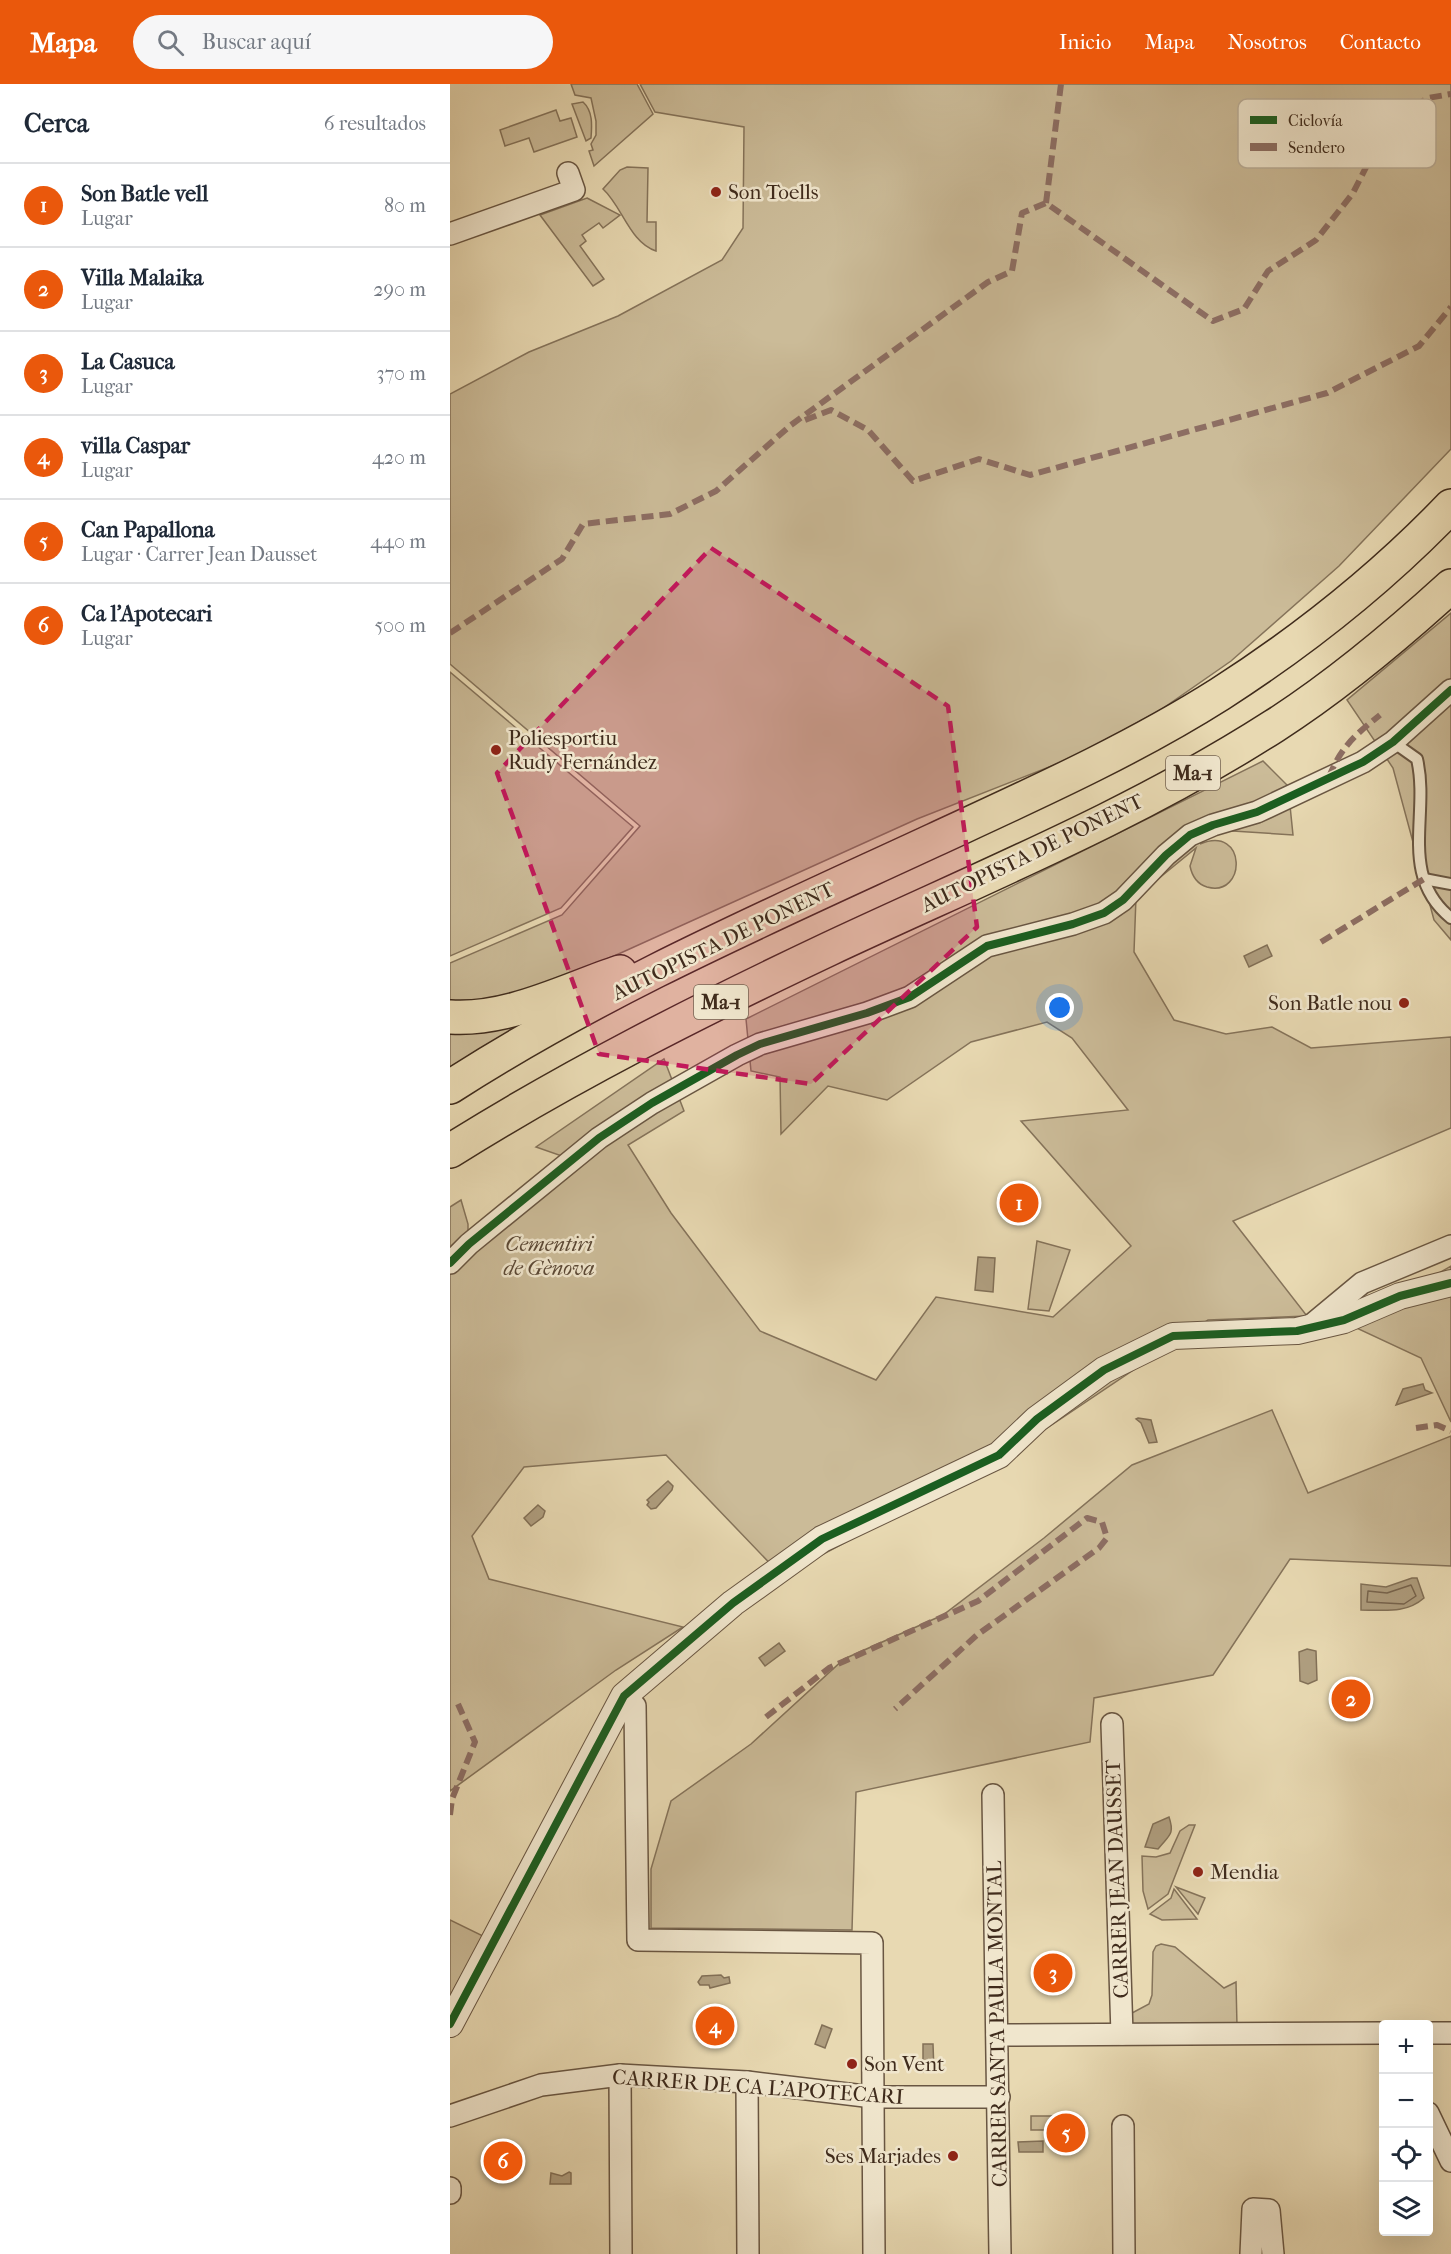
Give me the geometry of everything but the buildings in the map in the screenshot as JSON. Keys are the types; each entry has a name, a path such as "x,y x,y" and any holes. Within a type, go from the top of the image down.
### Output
{"highway":[{"name":"AUTOPISTA DE PONENT","path":"450,1088 575,1014 732,934 1002,809 1145,738 1256,670 1351,599 1451,506"},
{"name":"AUTOPISTA DE PONENT","path":"450,1151 654,1036 1065,839 1237,749 1352,671 1451,586"},
{"path":"450,1017 476,1017 516,1008 732,934"}],"street":[{"path":"450,234 574,190 568,173"},
{"path":"450,1263 469,1244 599,1138 652,1103 760,1044 867,1013 910,997 987,946 1073,924 1104,913 1123,900 1166,855 1190,836 1285,800 1363,762 1393,742 1451,690"},
{"path":"1309,1328 1362,1283 1451,1246"},
{"path":"450,2024 624,1696 733,1603 822,1539 999,1455 1037,1419 1104,1370 1173,1336 1278,1332 1309,1328 1344,1320 1400,1296 1451,1283"},
{"path":"624,1696 635,1706 638,1940 872,1943 874,2254"},
{"name":"CARRER JEAN DAUSSET","path":"1112,1724 1122,2034"},
{"name":"CARRER SANTA PAULA MONTAL","path":"993,1795 1000,2254"},
{"path":"1433,2033 1451,2033"},
{"path":"997,2035 1379,2036"},
{"path":"620,2075 621,2254"},
{"name":"CARRER DE CA L'APOTECARI","path":"450,2116 541,2085 620,2075 747,2082 873,2097 999,2097"},
{"path":"747,2082 748,2254"},
{"path":"1433,2123 1451,2161"},
{"path":"1123,2126 1124,2254"},
{"path":"450,2188 450,2193"},
{"path":"1251,2254 1253,2209 1269,2210 1273,2254"}],"lane":[{"path":"1393,742 1417,759 1422,781 1418,834 1424,879 1427,892 1451,918"},
{"path":"1424,879 1451,884"}],"highlighted area":[{"path":"711,548 948,706 977,927 811,1084 599,1054 497,773"}],"green space":[{"path":"571,84 637,84 653,114 594,166 589,151 593,150 591,144 596,135 596,121 591,98 575,95"},
{"path":"640,84 1451,84 1451,449 1339,566 1231,661 1159,711 1072,758 917,819 603,961 511,996 450,1004 450,963 562,915 640,826 450,664 450,394 529,352 618,316 722,260 743,228 744,127 655,112"},
{"path":"583,102 589,110 592,123 591,138 586,141 572,104"},
{"path":"556,110 560,121 571,118 577,137 534,152 529,138 505,146 500,130"},
{"path":"627,167 648,168 647,222 656,222 656,251 639,240 603,189 620,170"},
{"path":"587,198 620,215 603,228 599,223 582,235 586,241 580,246 604,279 593,286 540,215"},
{"path":"1451,613 1451,940 1434,920 1393,768 1347,700"},
{"name":"Poliesportiu Rudy Fernández","path":"450,672 633,827 561,908 450,956"},
{"name":"Cementiri de Gènova","path":"1263,761 1288,786 1293,835 1217,830 1200,844 1215,841 1227,844 1236,862 1235,873 1229,882 1220,887 1207,887 1198,882 1190,866 1196,848 1136,897 1134,952 1174,1020 1226,1034 1272,1027 1311,1048 1451,1037 1451,1128 1233,1221 1307,1316 1208,1320 995,1463 782,1576 666,1455 524,1467 472,1536 489,1579 683,1627 616,1670 450,1791 450,1207 461,1200 468,1224 468,1252 562,1156 536,1147 664,1059 684,1111 628,1145 671,1213 760,1331 876,1380 936,1297 1053,1317 1131,1246 1021,1121 1128,1110 1072,1038 1047,1022 971,1042 887,1100 828,1086 781,1134 780,1077 751,1071 746,1019"},
{"path":"525,1023 450,1067 450,1027"},
{"path":"1037,1241 1070,1250 1049,1311 1028,1309"},
{"path":"1451,1266 1451,1422 1421,1358 1350,1325"},
{"path":"1272,1410 1308,1493 1451,1436 1451,1566 1290,1559 1213,1675 1094,1698 1090,1742 856,1792 852,1930 651,1928 651,1869 671,1801 751,1744 844,1659 943,1615 1044,1538 1132,1465"},
{"path":"1189,1825 1195,1825 1168,1894 1148,1909 1143,1891 1142,1856 1156,1857 1170,1853 1180,1831"},
{"path":"1176,1887 1205,1898 1198,1914"},
{"path":"1174,1889 1197,1919 1162,1920 1150,1914 1171,1898"},
{"path":"450,1920 483,1936 450,1996"},
{"path":"1161,1944 1175,1947 1224,1988 1236,1982 1237,2026 1132,2026 1132,2013 1149,2004 1152,1995 1153,1952 1156,1946"},
{"path":"1031,2116 1052,2116 1052,2135 1045,2135 1045,2130 1031,2130"}],"water":[{"path":"1267,945 1272,956 1249,967 1244,956"},
{"path":"978,1257 995,1258 993,1292 975,1290"},
{"path":"1423,1384 1425,1390 1432,1393 1396,1405 1403,1389"},
{"path":"1136,1419 1151,1420 1157,1442 1149,1443 1141,1423"},
{"path":"668,1481 673,1486 672,1490 656,1508 651,1509 647,1505 649,1502 647,1500"},
{"path":"538,1505 545,1511 543,1517 531,1526 524,1518"},
{"path":"1417,1578 1424,1598 1417,1603 1394,1610 1361,1610 1361,1584 1386,1587"},
{"path":"779,1643 785,1651 765,1666 759,1658"},
{"path":"1307,1649 1316,1651 1317,1680 1308,1684 1300,1681 1299,1652"},
{"path":"1169,1817 1171,1831 1168,1837 1158,1849 1145,1847 1153,1824"},
{"path":"721,1975 724,1978 729,1977 730,1983 710,1988 709,1985 700,1985 698,1982 702,1976"},
{"path":"822,2025 832,2029 825,2048 815,2044"},
{"path":"923,2044 933,2044 934,2072 923,2072"},
{"path":"1043,2141 1043,2152 1019,2152 1018,2142"},
{"path":"551,2173 562,2176 571,2173 571,2184 550,2184"}],"marked path":[{"path":"1046,203 1061,84"},
{"path":"1426,99 1451,94"},
{"path":"450,633 562,559 583,524 670,514 716,491 791,425 988,282 1012,271 1022,213 1046,203 1213,321 1244,309 1268,271 1316,240 1353,193 1366,168"},
{"path":"805,420 831,410 868,430 913,481 979,459 1030,475 1327,393 1419,346 1451,307"},
{"path":"1329,777 1350,742 1380,715"},
{"path":"1321,942 1424,879"},
{"path":"1416,1428 1437,1425 1451,1431"},
{"path":"766,1717 829,1668 978,1601 1087,1518 1102,1522 1107,1538 1099,1548 977,1635 895,1709"},
{"path":"450,1815 452,1799 475,1742 458,1704"}],"cycle path":[{"path":"450,1263 469,1244 599,1138 652,1103 760,1044 867,1013 910,997 987,946 1073,924 1104,913 1123,900 1166,855 1190,835 1213,825 1257,812 1363,762 1393,742 1451,690"},
{"path":"450,2024 624,1696 733,1603 822,1539 999,1455 1037,1419 1104,1370 1173,1336 1297,1331 1344,1320 1400,1296 1451,1283"}],"place":[{"name":"Son Toells","path":"716,192"},
{"name":"Poliesportiu Rudy Fernández","path":"496,750"},
{"name":"Son Batle nou","path":"1404,1003"},
{"name":"Son Batle vell","path":"1019,1203"},
{"name":"Villa Malaika","path":"1351,1699"},
{"name":"Mendia","path":"1198,1872"},
{"name":"La Casuca","path":"1053,1973"},
{"name":"villa Caspar","path":"715,2026"},
{"name":"Son Vent","path":"852,2064"},
{"name":"Can Papallona","path":"1066,2133"},
{"name":"Ses Marjades","path":"953,2156"},
{"name":"Ca l'Apotecari","path":"503,2161"}]}
